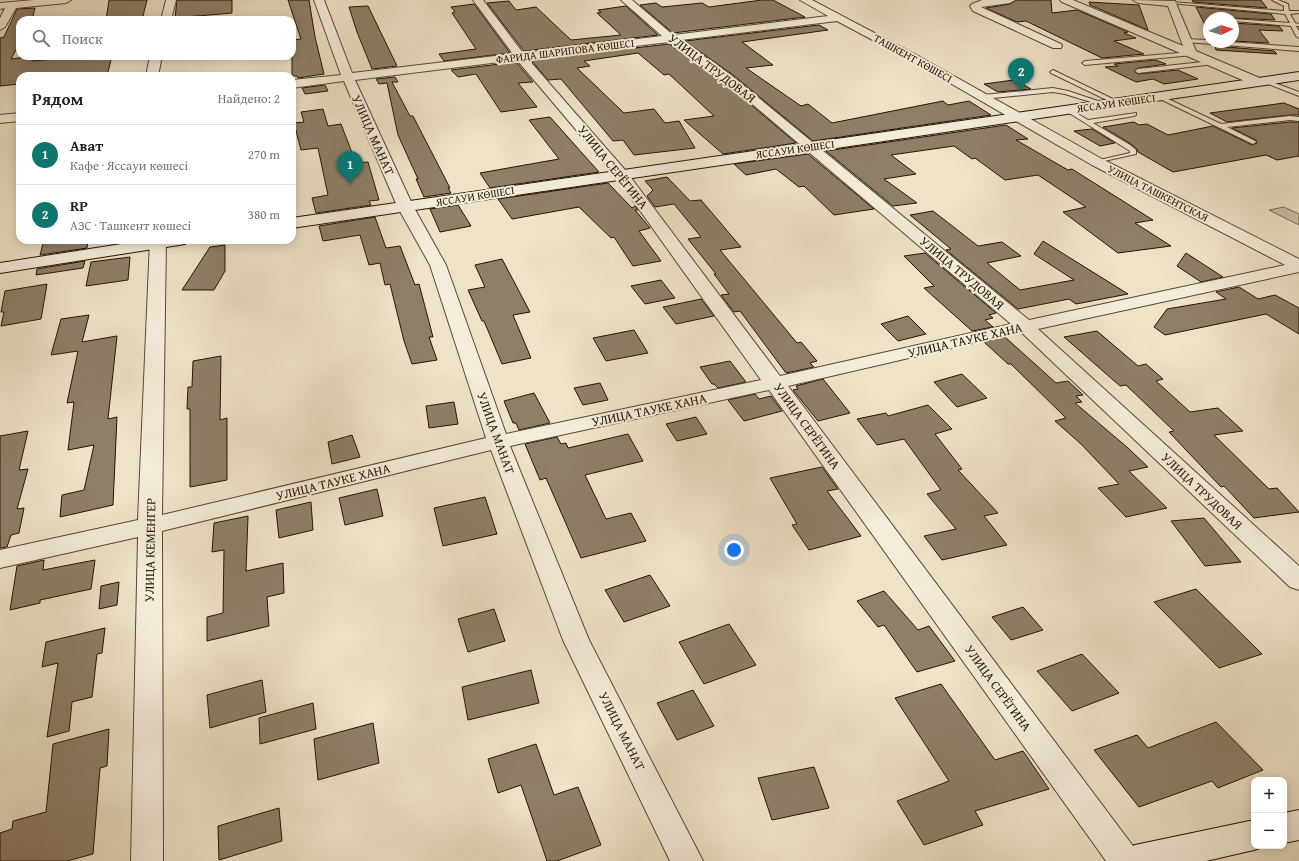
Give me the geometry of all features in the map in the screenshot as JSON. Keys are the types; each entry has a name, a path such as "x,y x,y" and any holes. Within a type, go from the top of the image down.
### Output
{"main road":[{"name":"ЯССАУИ КӨШЕСІ","path":"296,222 1299,76"},
{"path":"0,268 147,244"},
{"path":"1287,827 1299,825"},
{"path":"1135,861 1251,836"}],"street":[{"path":"0,6 66,0"},
{"path":"167,16 171,0"},
{"name":"УЛИЦА МАНАТ","path":"319,0 348,78 405,206 438,265 498,442 576,640 687,861"},
{"name":"УЛИЦА СЕРЁГИНА","path":"478,0 520,56 621,174 1125,861"},
{"name":"УЛИЦА ТРУДОВАЯ","path":"626,0 672,39 728,78 1025,326 1299,581"},
{"name":"ТАШКЕНТ КӨШЕСІ","path":"805,0 1019,117"},
{"path":"1010,0 982,3 975,6 977,9 1057,46"},
{"path":"1065,0 1212,63 1261,82"},
{"path":"1138,0 1168,2 1191,54"},
{"path":"0,27 12,5"},
{"name":"ФАРИДА ШАРИПОВА КӨШЕСІ","path":"296,84 837,18"},
{"path":"153,72 155,60"},
{"path":"0,119 16,117"},
{"name":"УЛИЦА ТАШКЕНТСКАЯ","path":"1019,117 1097,162 1299,266"},
{"name":"УЛИЦА КЕМЕНГЕР","path":"147,861 150,526 165,244"},
{"name":"УЛИЦА ТАУКЕ ХАНА","path":"0,559 150,526 498,442 775,383 1299,266"}],"lane":[{"path":"1274,0 1286,6 1287,13 1296,25 1299,36"},
{"path":"1168,2 1287,13 1299,12"},
{"path":"1239,20 1296,25"},
{"path":"1186,40 1203,41"},
{"path":"1239,44 1299,49"},
{"path":"1085,63 1191,54"},
{"path":"1138,71 1212,63"},
{"path":"1053,72 1112,104"},
{"path":"1261,82 1299,94"},
{"path":"983,97 1053,90 1112,104"},
{"path":"1160,97 1253,142"},
{"path":"1068,110 1133,150 1133,154 1097,162"},
{"path":"1089,123 1091,121 1134,114"},
{"path":"1221,126 1290,118 1299,119"}],"shaded area":[{"path":"1284,207 1299,214 1299,225 1269,210"}],"building":[{"path":"109,0 147,0 143,16 107,16"},
{"path":"177,0 232,0 232,13 175,16"},
{"path":"288,0 309,0 315,37 324,74 298,78 296,76 296,72 292,72 292,60 296,60 296,40 301,39 296,24 296,16 293,16"},
{"path":"773,0 805,17 673,33 640,5 656,3 662,7 702,3 709,7"},
{"path":"1016,0 1051,0 1052,13 1077,10 1128,32 1124,33 1136,38 1114,41 1144,54 1102,58 1026,21 1017,22 986,8 1010,4"},
{"path":"1192,0 1261,0 1267,8 1193,2"},
{"path":"509,1 516,10 536,7 571,40 621,35 597,13 601,12 598,10 626,6 658,35 524,51 487,3"},
{"path":"1089,2 1139,5 1148,30 1090,5"},
{"path":"474,4 510,53 444,61 439,54 476,49 452,13 455,12 451,7"},
{"path":"368,6 397,66 372,69 349,7"},
{"path":"1196,7 1271,14 1275,20 1239,18 1239,12 1203,12 1203,21"},
{"path":"35,8 33,16 16,16 16,50 11,59 32,61 111,60 108,72 16,72 16,84 0,86 0,38 4,37 17,9"},
{"path":"1239,23 1279,26 1283,31 1259,30 1269,43 1239,41"},
{"path":"819,25 828,30 742,42 773,65 746,68 801,106 808,104 832,123 943,101 948,105 969,101 991,115 813,141 733,75 685,41"},
{"path":"669,44 723,81 796,143 723,154 684,120 714,116 669,74 664,75 638,53 584,61 590,66 577,68 624,113 654,109 665,123 679,121 695,148 634,155 623,140 613,141 561,79 548,80 531,60"},
{"path":"1216,48 1239,48 1274,51 1277,54 1216,50"},
{"path":"1156,60 1166,64 1138,68 1134,71 1138,74 1178,70 1198,79 1164,84 1153,79 1136,82 1105,67 1118,66 1114,64"},
{"path":"516,62 533,82 518,83 537,107 501,112 476,74 458,77 451,70"},
{"path":"395,77 398,82 392,82 410,116 413,116 450,188 448,188 451,193 424,197 416,179 418,179 398,135 387,83 379,84 376,79"},
{"path":"1014,80 1031,89 998,92 984,84"},
{"path":"325,85 328,91 305,94 302,88"},
{"path":"1284,103 1299,109 1299,115 1227,122 1210,113"},
{"path":"323,109 328,126 341,124 356,163 368,162 379,200 369,201 371,205 316,213 312,198 328,195 318,148 301,150 296,131 296,123 304,122 301,112"},
{"path":"550,117 599,172 490,188 480,173 559,159 529,120"},
{"path":"1134,122 1139,125 1147,124 1168,135 1213,126 1252,145 1257,143 1256,140 1232,128 1299,122 1299,156 1277,160 1266,155 1173,172 1138,152 1137,149 1131,144 1103,127"},
{"path":"1006,125 1028,139 1016,140 1068,170 1072,169 1153,220 1135,223 1171,246 1118,253 1063,212 1086,207 1038,175 1005,180 975,158 972,159 954,146 891,155 916,174 884,179 917,203 893,206 826,151"},
{"path":"1092,129 1115,143 1100,146 1074,131"},
{"path":"808,154 874,209 834,215 804,186 799,187 776,169 746,175 734,164"},
{"path":"667,177 690,201 701,200 741,247 720,250 797,343 801,342 817,361 810,363 814,367 786,373 740,311 734,312 721,295 729,294 714,274 716,274 688,239 701,237 674,204 655,207 647,196 653,190 645,181"},
{"path":"608,183 632,208 635,206 638,210 635,210 650,228 639,231 661,261 633,266 614,237 611,238 579,207 512,219 498,199"},
{"path":"458,205 471,226 440,232 430,209"},
{"path":"933,211 978,246 1002,242 1021,256 987,263 1020,290 1074,280 1034,254 1043,241 1128,294 1076,304 1069,299 1018,309 946,250 951,249 910,215"},
{"path":"375,217 386,248 400,246 415,285 419,284 433,337 429,337 437,360 412,364 404,341 390,284 385,285 380,263 369,265 360,235 323,241 319,226"},
{"path":"43,244 88,244 87,248 40,255"},
{"path":"225,245 225,271 214,290 182,290 210,247"},
{"path":"925,253 996,313 989,315 993,318 985,320 993,327 972,331 924,288 934,286 904,256"},
{"path":"1186,253 1223,277 1201,282 1177,266"},
{"path":"130,257 128,280 86,286 91,262"},
{"path":"502,259 530,312 513,315 531,358 502,364 484,321 482,321 468,290 485,287 475,265"},
{"path":"85,261 83,268 36,275 37,269"},
{"path":"661,280 675,298 645,304 631,286"},
{"path":"47,284 41,319 1,326 4,312 1,312 5,291"},
{"path":"1239,287 1258,299 1275,295 1299,308 1299,334 1266,314 1165,335 1154,327 1167,309 1226,299 1216,292"},
{"path":"701,299 714,316 676,324 663,307"},
{"path":"89,315 82,342 117,336 108,419 117,417 113,505 60,517 62,495 84,490 94,445 68,450 74,402 67,403 78,351 51,355 61,319"},
{"path":"908,316 926,334 898,341 881,324"},
{"path":"634,330 648,353 606,361 593,338"},
{"path":"1097,331 1138,366 1146,364 1163,379 1156,381 1190,412 1218,408 1243,431 1214,435 1269,489 1277,488 1299,512 1254,518 1224,486 1221,487 1169,432 1174,431 1126,385 1120,386 1064,337"},
{"path":"1005,337 1056,383 1068,381 1083,395 1076,396 1082,402 1075,403 1148,467 1129,471 1167,508 1126,517 1098,488 1119,484 1081,444 1055,421 1066,418 1011,364 1008,364 984,342"},
{"path":"221,356 220,420 227,418 227,480 190,487 190,409 187,409 188,387 192,387 193,361"},
{"path":"730,361 746,382 718,388 712,384 700,367"},
{"path":"962,374 987,398 957,407 934,382"},
{"path":"823,379 850,413 818,421 793,390 798,389 796,386"},
{"path":"600,383 608,400 583,405 574,388"},
{"path":"534,393 550,423 519,430 516,423 513,423 504,401"},
{"path":"755,394 759,399 771,396 782,411 744,421 728,400"},
{"path":"454,402 458,424 429,428 426,406"},
{"path":"928,405 952,429 935,434 962,469 958,470 998,513 984,516 1007,545 942,560 924,536 956,529 927,494 941,490 904,439 877,445 857,419 886,413 888,416"},
{"path":"696,417 707,434 677,441 666,424"},
{"path":"28,431 19,470 28,469 17,509 24,508 19,533 11,535 7,547 0,548 0,436"},
{"path":"628,434 643,461 585,475 606,519 631,513 646,541 581,558 546,478 540,480 525,444 557,437 561,444 566,443 568,448"},
{"path":"352,435 360,457 332,464 328,442"},
{"path":"822,467 838,489 827,491 861,536 809,550 792,525 797,524 770,478"},
{"path":"377,489 383,516 345,525 339,498"},
{"path":"485,497 497,534 443,546 434,508"},
{"path":"311,502 313,530 279,538 276,510"},
{"path":"248,516 246,571 283,563 284,593 267,597 269,626 207,641 207,617 223,613 224,550 212,552 214,523"},
{"path":"1204,518 1241,562 1205,566 1171,521"},
{"path":"44,560 43,570 95,560 91,589 40,600 40,603 10,610 17,566"},
{"path":"650,575 670,606 624,622 605,590"},
{"path":"119,582 117,605 99,609 101,586"},
{"path":"1196,589 1262,654 1219,668 1154,602"},
{"path":"884,591 918,630 929,626 955,661 917,672 884,625 878,627 857,601"},
{"path":"1023,607 1043,630 1011,640 992,617"},
{"path":"494,609 505,641 468,652 458,619"},
{"path":"729,624 756,665 704,684 679,642"},
{"path":"105,628 102,653 97,654 92,697 72,702 69,731 47,737 58,663 42,667 46,642"},
{"path":"1082,654 1119,693 1072,711 1037,671"},
{"path":"531,670 539,703 468,720 462,687"},
{"path":"262,680 266,712 210,728 207,695"},
{"path":"941,684 995,760 1023,751 1049,789 975,811 983,825 924,845 897,801 949,781 895,698"},
{"path":"693,690 714,726 677,740 657,703"},
{"path":"313,703 316,729 260,744 259,718"},
{"path":"1216,722 1263,770 1218,788 1212,781 1139,807 1094,750 1137,735 1148,748"},
{"path":"373,723 379,763 318,780 314,739"},
{"path":"109,729 107,766 100,768 93,854 67,861 0,861 0,833 12,829 13,821 46,812 53,744"},
{"path":"536,744 554,795 578,787 601,845 557,861 547,861 521,785 498,793 488,759"},
{"path":"814,767 829,808 772,820 758,778"},
{"path":"279,808 282,841 219,860 218,826"}],"place":[{"name":"RP","path":"1021,91"},
{"name":"Ават","path":"350,184"}]}
